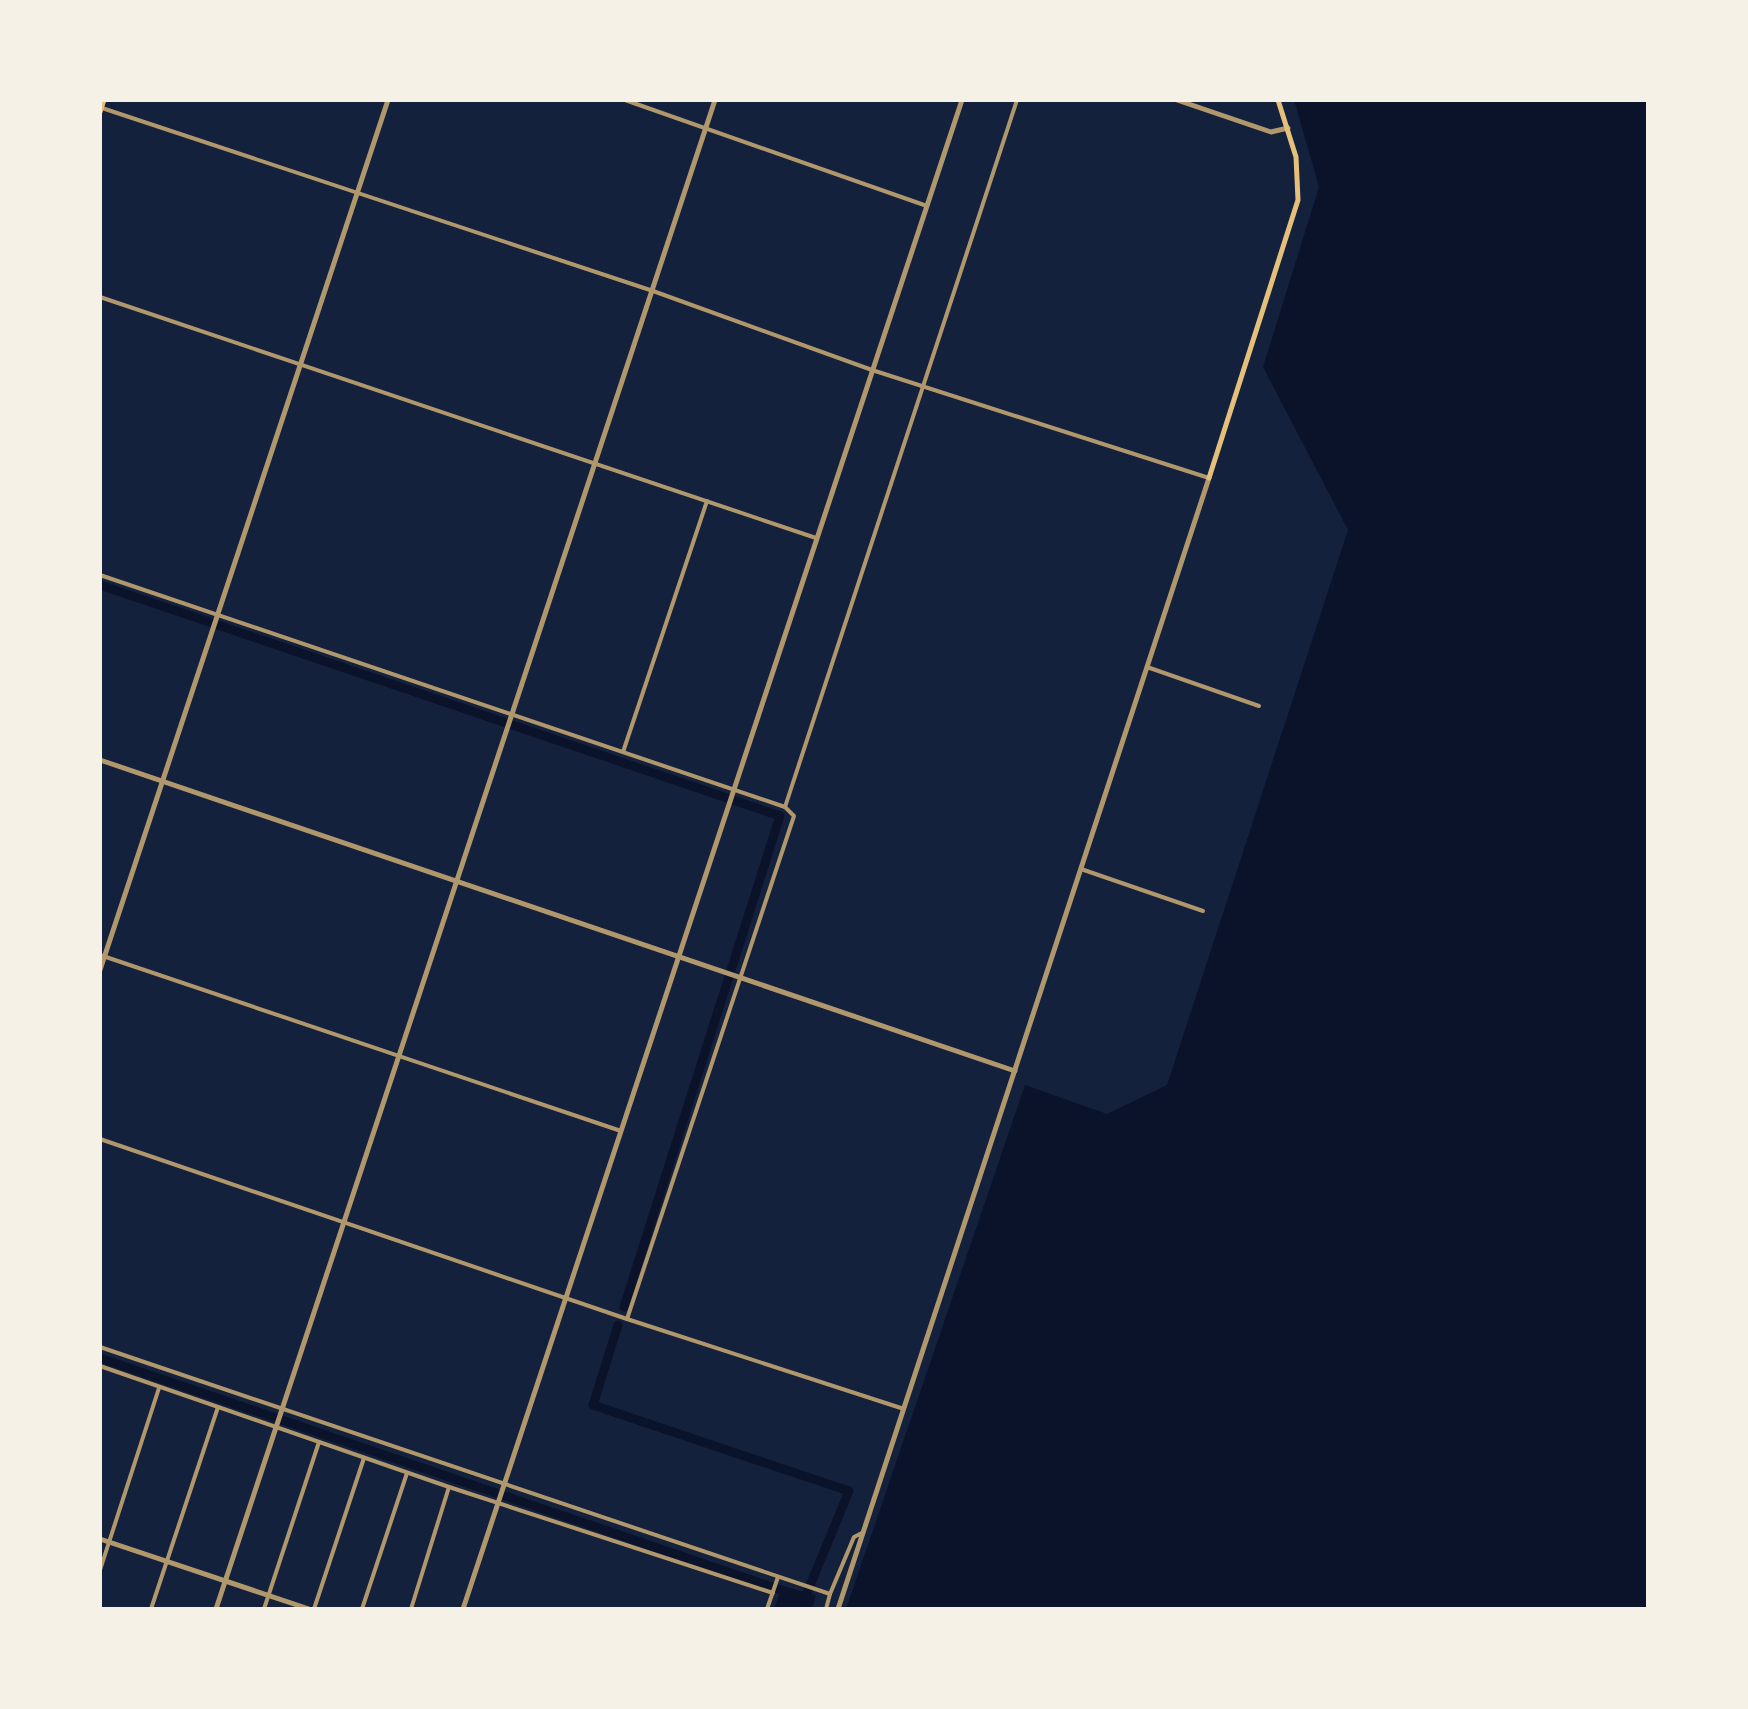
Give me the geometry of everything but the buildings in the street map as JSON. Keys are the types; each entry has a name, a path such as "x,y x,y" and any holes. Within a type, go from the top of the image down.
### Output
{"main road":[{"path":"100,109 104,100"},
{"path":"1209,478 1298,200 1296,157 1278,100"}],"street":[{"path":"100,970 102,956 388,100"},
{"path":"625,100 927,206"},
{"path":"216,1609 715,100"},
{"path":"463,1609 962,100"},
{"path":"785,807 1017,100"},
{"path":"1177,100 1271,132 1288,128"},
{"path":"100,109 653,291 923,387 1209,478 838,1609"},
{"path":"100,297 816,538"},
{"path":"623,752 707,501"},
{"path":"100,575 510,717 785,807 794,816 738,976 627,1319"},
{"path":"1147,667 1259,706"},
{"path":"100,760 1015,1071"},
{"path":"1081,869 1203,911"},
{"path":"102,956 621,1131"},
{"path":"100,1139 346,1220 627,1319 904,1409"},
{"path":"100,1347 777,1579 830,1594"},
{"path":"101,1368 276,1424 407,1473 773,1592"},
{"path":"100,1570 159,1388"},
{"path":"151,1609 218,1407"},
{"path":"264,1609 319,1442"},
{"path":"100,1539 312,1609 364,1458"},
{"path":"362,1609 407,1473"},
{"path":"411,1609 449,1487"},
{"path":"826,1609 854,1537 864,1532"},
{"path":"767,1609 777,1579"}],"water":[{"path":"1294,100 1648,100 1648,1609 846,1609 1025,1085 1107,1114 1167,1085 1348,530 1263,367 1319,187"},
{"path":"782,1586 816,1595 812,1609 774,1609"}],"waterway":[{"path":"100,585 780,816 624,1307"},
{"path":"618,1325 593,1405 849,1491 804,1600"},
{"path":"100,1358 790,1593"}]}
